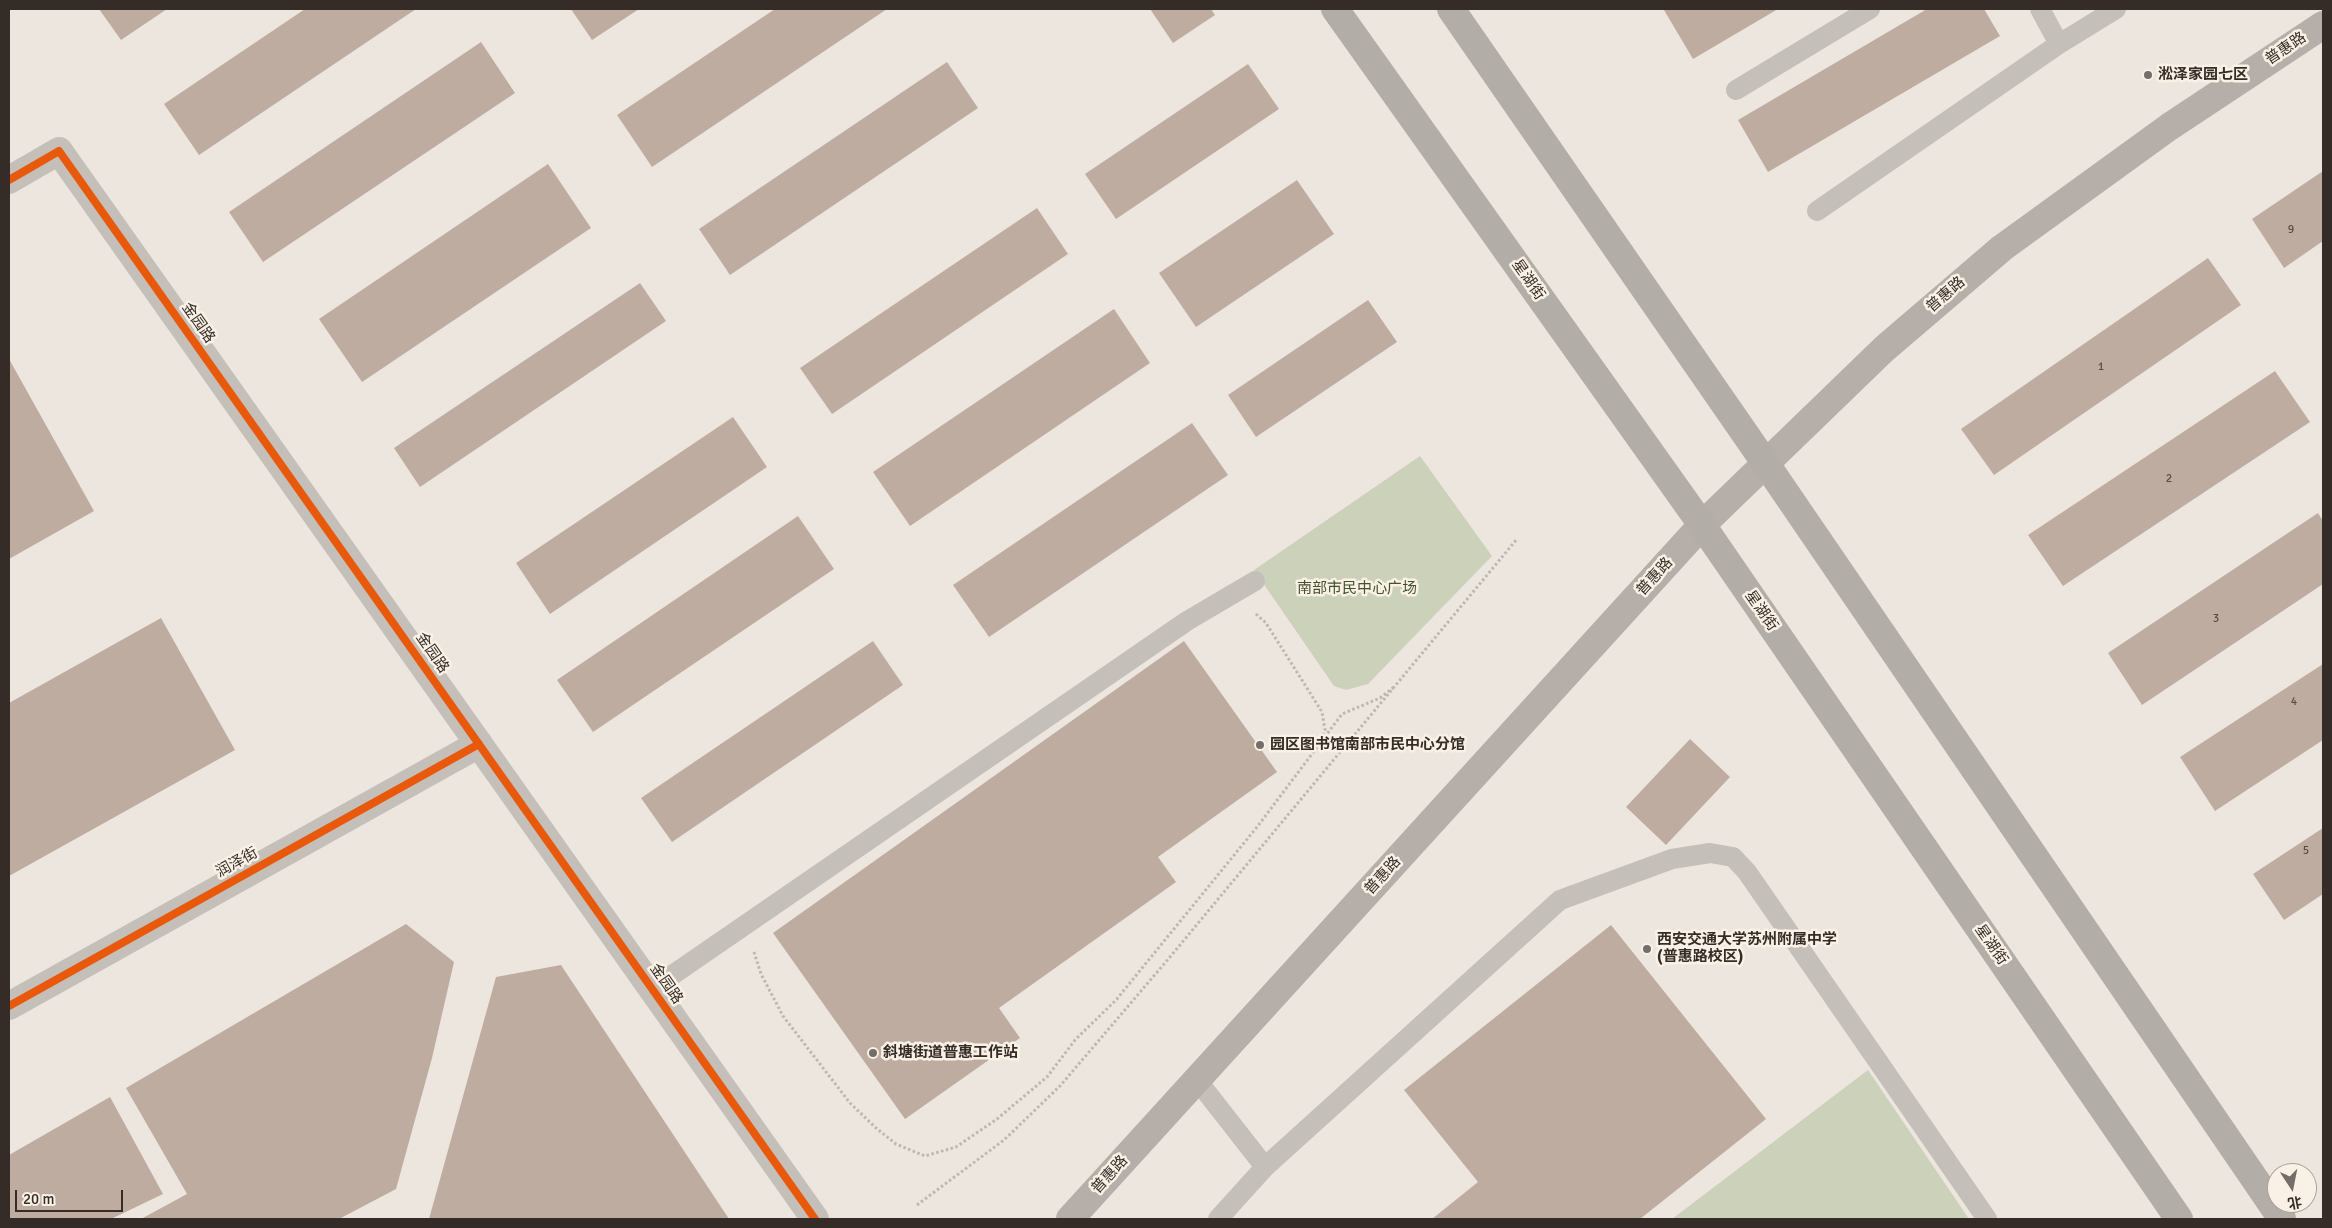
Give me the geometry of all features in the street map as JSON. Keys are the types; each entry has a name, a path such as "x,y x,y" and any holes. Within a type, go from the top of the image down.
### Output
{"main road":[{"name":"星湖街","path":"1335,9 1702,525 2179,1219"},
{"path":"1451,9 1766,464 2282,1219"},
{"name":"普惠路","path":"1070,1219 1702,525 1884,349 2002,248 2169,127 2323,25"}],"street":[{"name":"金园路","path":"9,180 59,151 815,1219"},
{"name":"润泽街","path":"9,1006 479,744"}],"lane":[{"path":"1736,90 1870,9"},
{"path":"2040,9 2059,44"},
{"path":"1817,211 2059,44 2116,9"},
{"path":"652,989 1187,621 1255,581"},
{"path":"1218,1219 1265,1167 1560,900 1672,859 1710,853 1732,857 1747,872 1987,1219"},
{"path":"1197,1080 1265,1167"}],"path":[{"path":"916,1205 1004,1140 1060,1086 1517,539"},
{"path":"1254,612 1266,623 1322,712 1325,730 1319,746"},
{"path":"753,944 753,952 761,974 783,1016 850,1103 896,1144 925,1156 956,1147 997,1119 1046,1077 1076,1040 1116,1000 1257,827 1342,714 1380,698 1394,687"}],"green space":[{"name":"南部市民中心广场","path":"1420,456 1492,556 1368,684 1346,690 1334,686 1254,570"},
{"path":"1868,1070 1969,1219 1672,1219"}],"building":[{"path":"99,9 167,9 121,40"},
{"path":"305,9 416,9 199,155 164,104"},
{"path":"571,9 639,9 592,40"},
{"path":"775,9 887,9 652,167 617,115"},
{"path":"1150,9 1211,9 1215,15 1173,43"},
{"path":"1665,9 1778,9 1693,59"},
{"path":"1927,9 1984,9 2000,36 1768,172 1738,120"},
{"path":"481,42 515,93 263,262 229,212"},
{"path":"947,62 978,108 730,275 699,229"},
{"path":"1248,64 1279,109 1116,219 1085,174"},
{"path":"548,164 591,228 362,382 319,319"},
{"path":"2323,171 2323,241 2284,268 2252,219"},
{"path":"1297,180 1334,234 1196,327 1159,273"},
{"path":"1037,208 1068,254 832,414 800,368"},
{"path":"2208,258 2241,305 1994,475 1961,429"},
{"path":"640,283 666,321 420,487 394,448"},
{"path":"1368,300 1397,342 1256,437 1228,395"},
{"path":"1114,309 1150,363 910,526 873,472"},
{"path":"9,359 94,511 9,559"},
{"path":"2275,371 2310,422 2063,586 2028,535"},
{"path":"733,417 767,467 550,614 516,563"},
{"path":"1192,423 1228,475 989,637 953,585"},
{"path":"2318,513 2323,521 2323,584 2142,705 2108,653"},
{"path":"798,516 834,569 593,732 557,680"},
{"path":"161,618 235,750 9,876 9,703"},
{"path":"873,641 903,685 672,842 641,798"},
{"path":"1184,641 1277,772 1158,857 1176,882 999,1008 1020,1038 905,1119 773,933"},
{"path":"2323,664 2323,740 2215,811 2180,757"},
{"path":"1690,739 1730,777 1666,845 1626,807"},
{"path":"2323,828 2323,894 2284,920 2253,874"},
{"path":"406,924 454,962 432,1058 396,1189 339,1219 141,1219 187,1194 126,1088"},
{"path":"1611,925 1766,1119 1640,1219 1432,1219 1478,1182 1404,1090"},
{"path":"561,965 729,1219 429,1219 496,977"},
{"path":"110,1097 163,1194 111,1219 9,1219 9,1155"}],"cycle path":[{"path":"9,180 59,151 815,1219"},
{"path":"9,1006 479,744"}],"place":[{"name":"淞泽家园七区","path":"2148,75"},
{"name":"园区图书馆南部市民中心分馆","path":"1260,745"},
{"name":"西安交通大学苏州附属中学 (普惠路校区)","path":"1647,949"},
{"name":"斜塘街道普惠工作站","path":"873,1053"}]}
